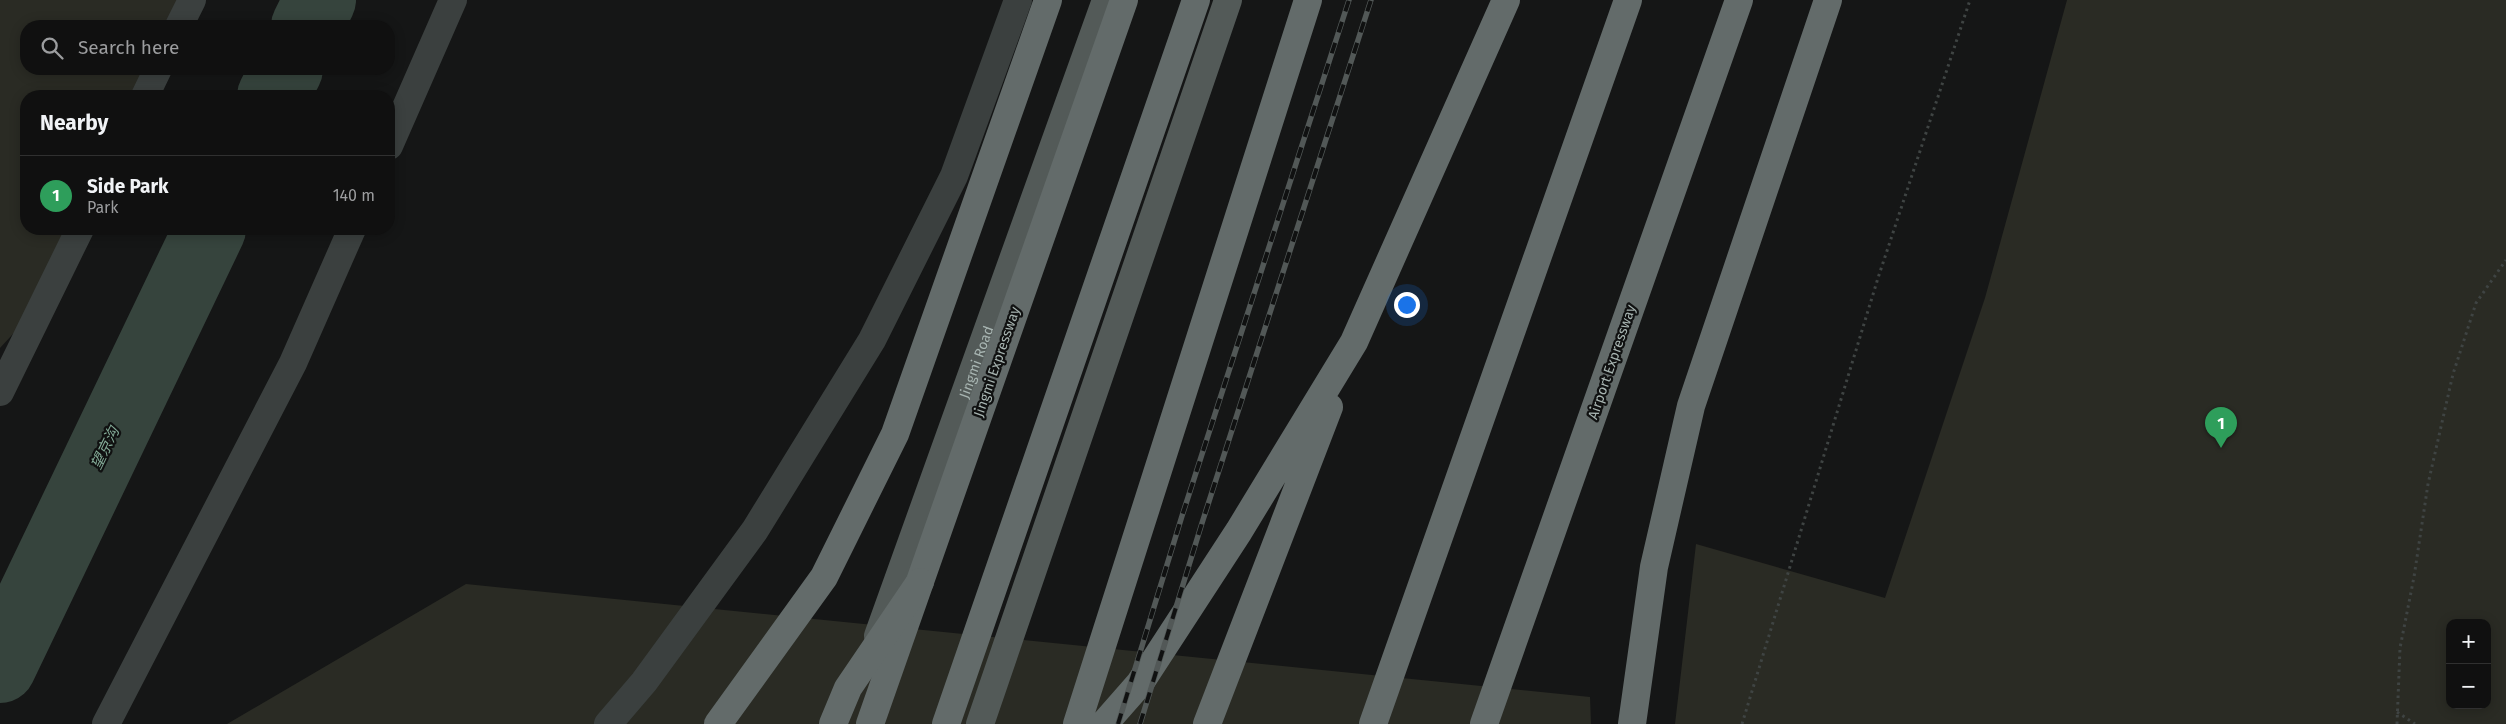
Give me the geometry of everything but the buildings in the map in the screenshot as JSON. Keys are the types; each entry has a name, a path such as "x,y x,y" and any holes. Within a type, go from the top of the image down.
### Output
{"highway":[{"path":"718,724 824,577 895,434 1048,0"},
{"name":"Jingmi Expressway","path":"870,724 1124,0"},
{"path":"946,724 1196,0"},
{"path":"1077,724 1308,0"},
{"path":"1207,724 1354,342 1506,0"},
{"path":"1373,724 1628,0"},
{"name":"Airport Expressway","path":"1484,724 1740,0"},
{"path":"1632,724 1654,567 1691,406 1828,0"},
{"path":"1104,724 1145,675 1239,531 1354,342"},
{"path":"833,724 848,688 920,582"}],"main road":[{"name":"Jingmi Road","path":"846,724 1106,0"},
{"path":"980,724 1228,0"}],"street":[{"path":"182,20 192,0"},
{"path":"395,132 453,0"},
{"path":"608,724 644,682 755,530 872,340 954,176 1018,0"},
{"path":"148,90 155,75"},
{"path":"0,392 77,235"},
{"path":"106,724 293,363 349,235"}],"path":[{"path":"1742,724 1878,278 1970,0"},
{"path":"2397,724 2400,648 2414,577 2428,484 2453,374 2476,303 2506,260"},
{"path":"2397,712 2415,724"}],"shaded area":[{"path":"0,0 182,0 173,20 20,20 20,75 148,75 141,90 20,90 20,235 75,235 46,298 0,348"},
{"path":"2067,0 2506,0 2506,724 1675,724 1696,544 1885,598 1985,298"},
{"path":"466,584 1590,697 1591,724 227,724"}],"waterway":[{"name":"望京沟","path":"310,20 320,0"},
{"name":"望京沟","path":"276,90 284,75"},
{"name":"望京沟","path":"0,667 207,235"}],"railway":[{"path":"1118,724 1182,516 1349,0"},
{"path":"1140,724 1202,523 1371,0"}],"place":[{"name":"Side Park","path":"2221,448"}]}
